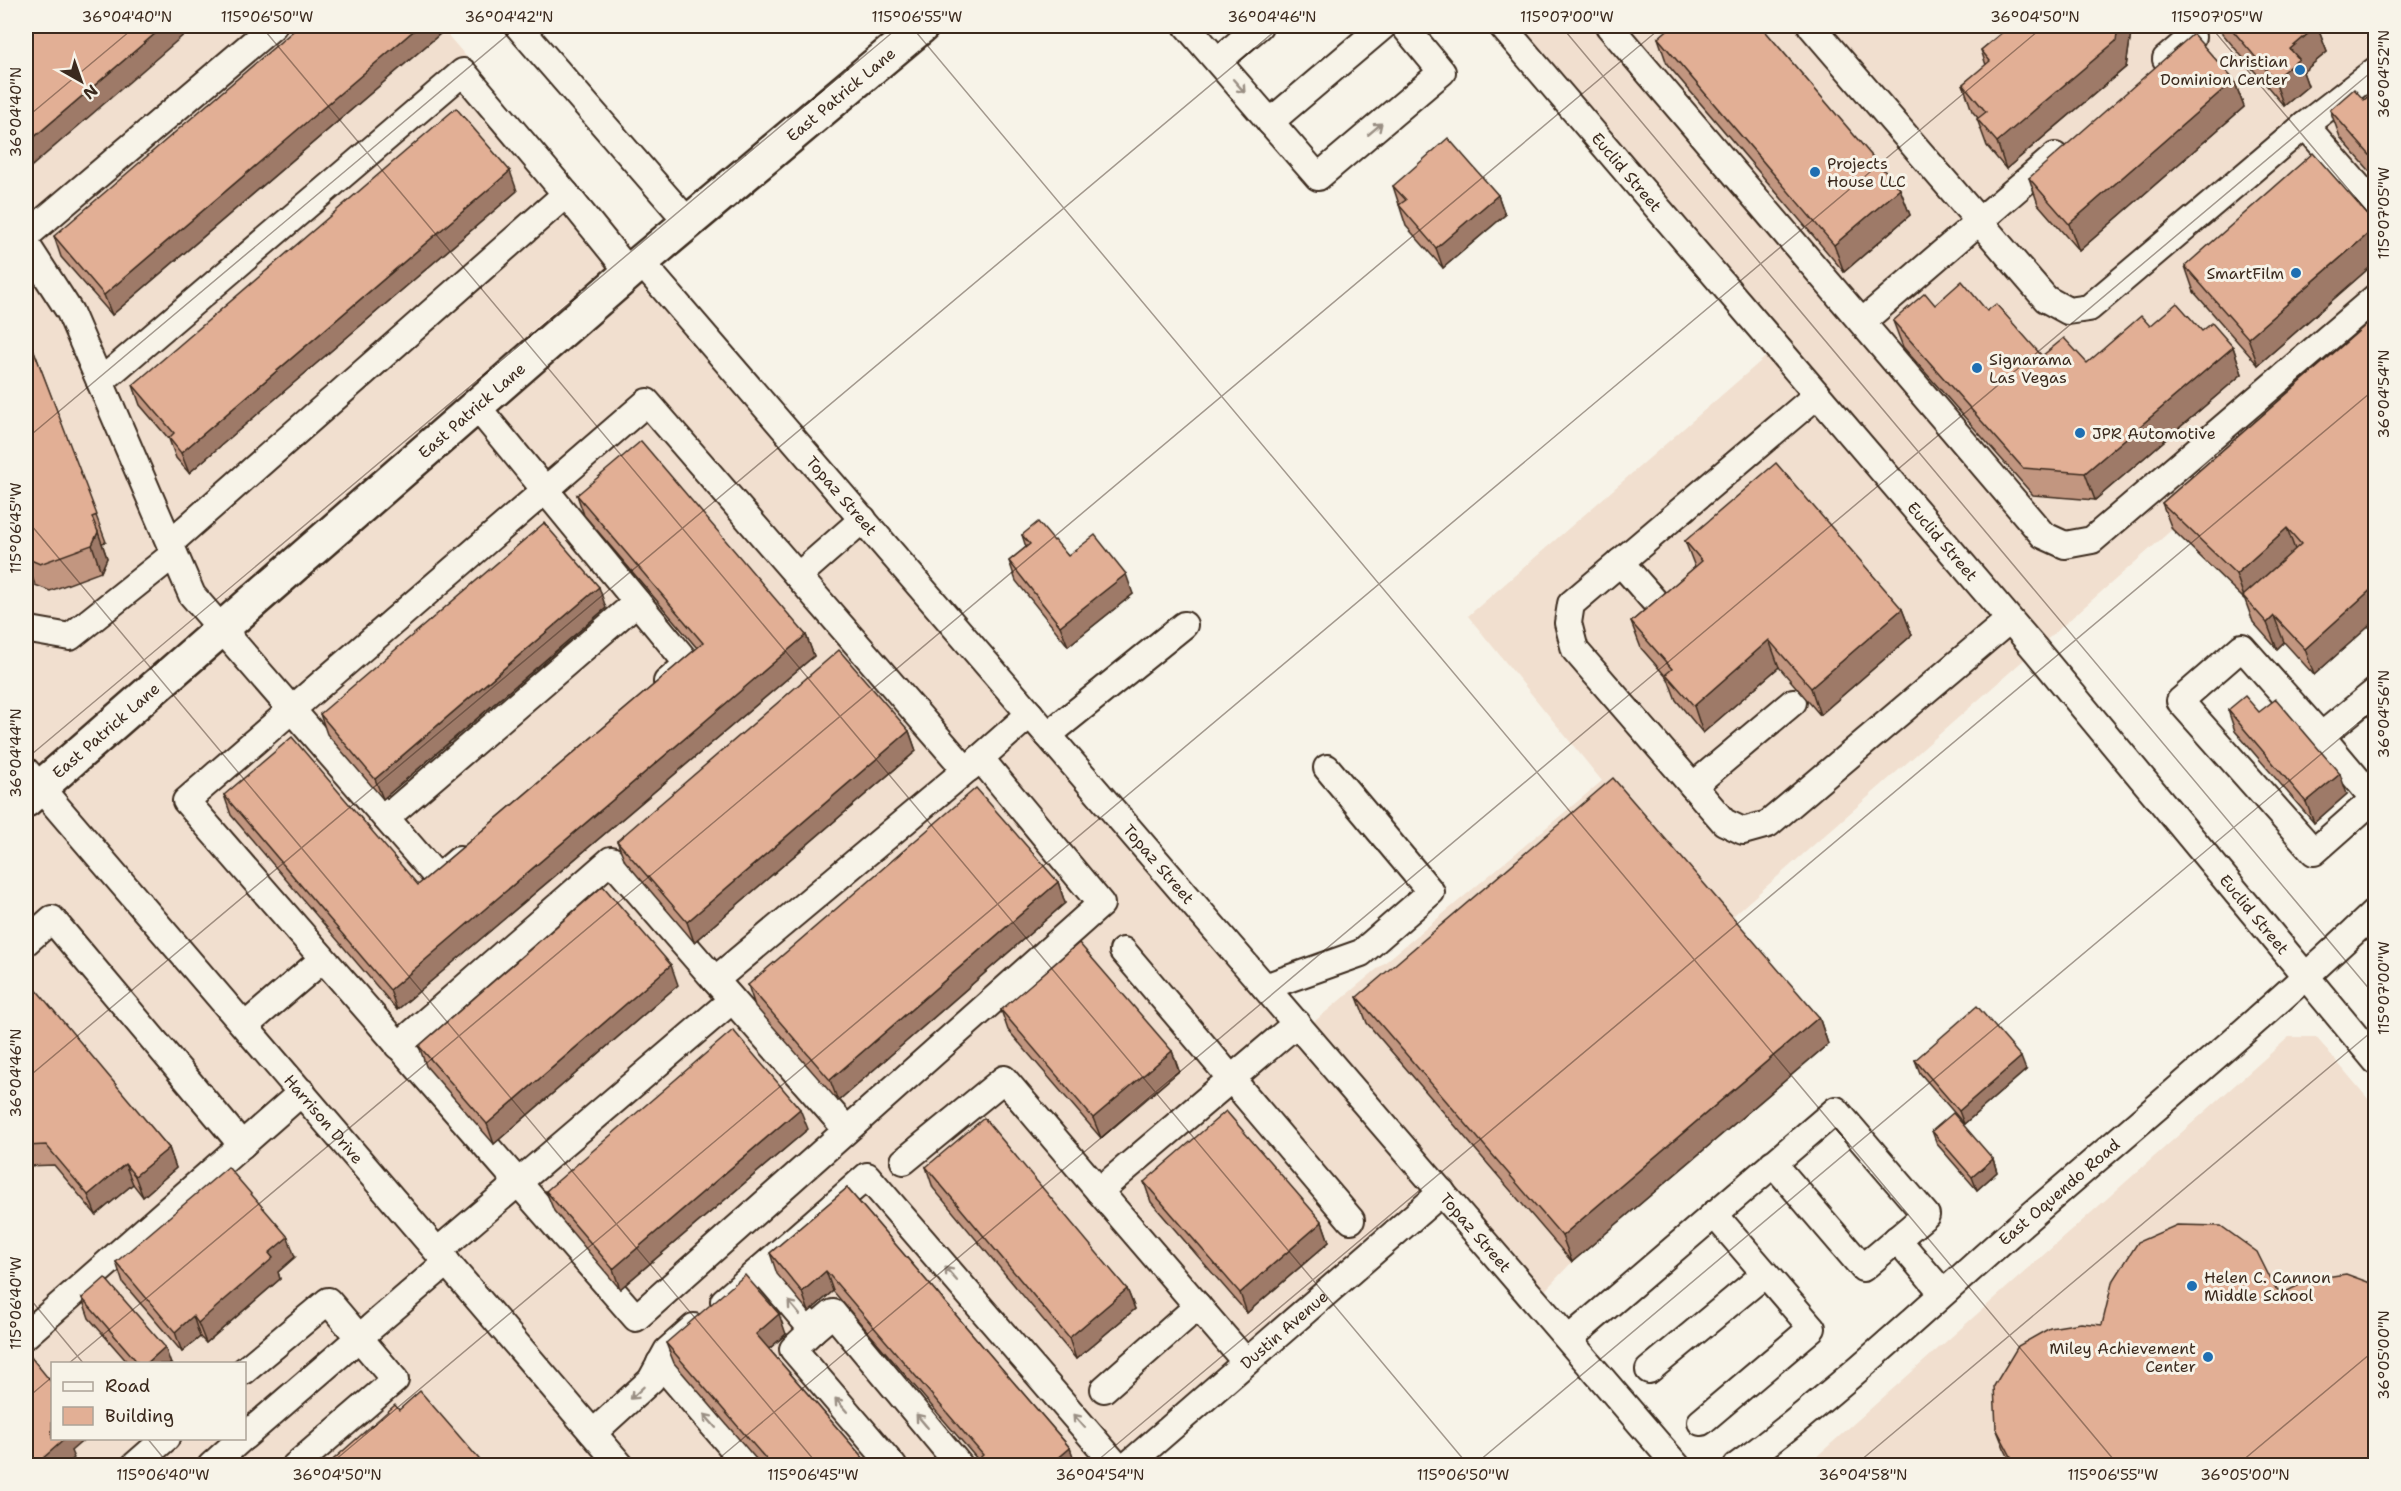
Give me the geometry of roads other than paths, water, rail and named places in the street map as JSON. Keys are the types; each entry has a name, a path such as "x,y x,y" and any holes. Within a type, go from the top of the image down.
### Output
{"main road":[{"name":"East Patrick Lane","path":"30,786 221,629 635,267 922,26"}],"street":[{"path":"26,236 273,26"},
{"path":"518,26 688,222"},
{"path":"1187,26 1318,177 1442,72 1404,26"},
{"path":"1218,61 1259,26"},
{"path":"1270,122 1383,26"},
{"name":"Euclid Street","path":"1502,26 2009,620 2376,1061"},
{"path":"1811,26 2046,299 2068,311 2089,308 2374,68"},
{"path":"2148,75 2192,36 2183,26"},
{"path":"1615,28 2043,535 2065,545 2092,540 2376,297"},
{"name":"Topaz Street","path":"100,382 463,72 566,194 635,267 862,519 1677,1466"},
{"path":"2305,125 2376,207"},
{"path":"1862,322 2077,137"},
{"path":"26,626 30,630 70,637 172,549 566,194"},
{"path":"26,244 70,312 192,595 438,878 474,847"},
{"path":"1817,394 1571,604 1568,623 1575,650 1724,822 1743,831 1768,824 2009,620"},
{"path":"647,402 798,576 848,652 973,764 1101,904 636,1318 186,801 545,491 647,402"},
{"path":"477,407 688,664 652,694"},
{"path":"798,576 862,519"},
{"path":"1620,562 1664,612"},
{"path":"386,818 637,602"},
{"path":"1048,735 1184,625"},
{"path":"2242,647 2321,736 2375,800 2314,852 2180,700 2242,647"},
{"path":"2321,736 2376,691"},
{"path":"1693,786 1792,702"},
{"path":"715,980 1030,714"},
{"path":"1265,987 1361,953 1431,892 1328,768"},
{"name":"Harrison Drive","path":"30,786 245,1026 621,1466"},
{"path":"398,1046 620,852 715,980 847,1130"},
{"name":"East Oquendo Road","path":"1737,1466 1768,1444 1943,1293 2306,977 2376,911"},
{"path":"26,942 52,919 242,1145"},
{"path":"1123,951 1352,1220"},
{"path":"245,1026 323,959"},
{"path":"246,1435 359,1338 517,1182 732,1000"},
{"path":"1099,1191 1297,1023"},
{"path":"904,1161 1004,1079 1245,1361"},
{"path":"26,1335 302,1092"},
{"path":"1569,1339 1773,1163 1836,1110 1926,1215 1863,1268 1773,1163"},
{"path":"593,1433 651,1380 667,1351 867,1176 1117,1466"},
{"name":"Dustin Avenue","path":"1127,1466 1442,1192"},
{"path":"1701,1422 1812,1328 1714,1214"},
{"path":"1897,1239 1943,1293"},
{"path":"761,1269 813,1330"},
{"path":"1649,1370 1765,1274"},
{"path":"246,1369 328,1300 395,1380 295,1466"},
{"path":"1104,1389 1198,1306"},
{"path":"893,1466 793,1349 833,1313 960,1466"},
{"path":"660,1363 748,1466"},
{"path":"134,1466 164,1440"},
{"path":"211,1466 241,1440"}],"place":[{"name":"Christian Dominion Center","path":"2300,70"},
{"name":"Projects House LLC","path":"1815,172"},
{"name":"SmartFilm","path":"2296,273"},
{"name":"Signarama Las Vegas","path":"1977,368"},
{"name":"JPR Automotive","path":"2080,433"},
{"name":"Helen C. Cannon Middle School","path":"2192,1286"},
{"name":"Miley Achievement Center","path":"2208,1357"}]}
